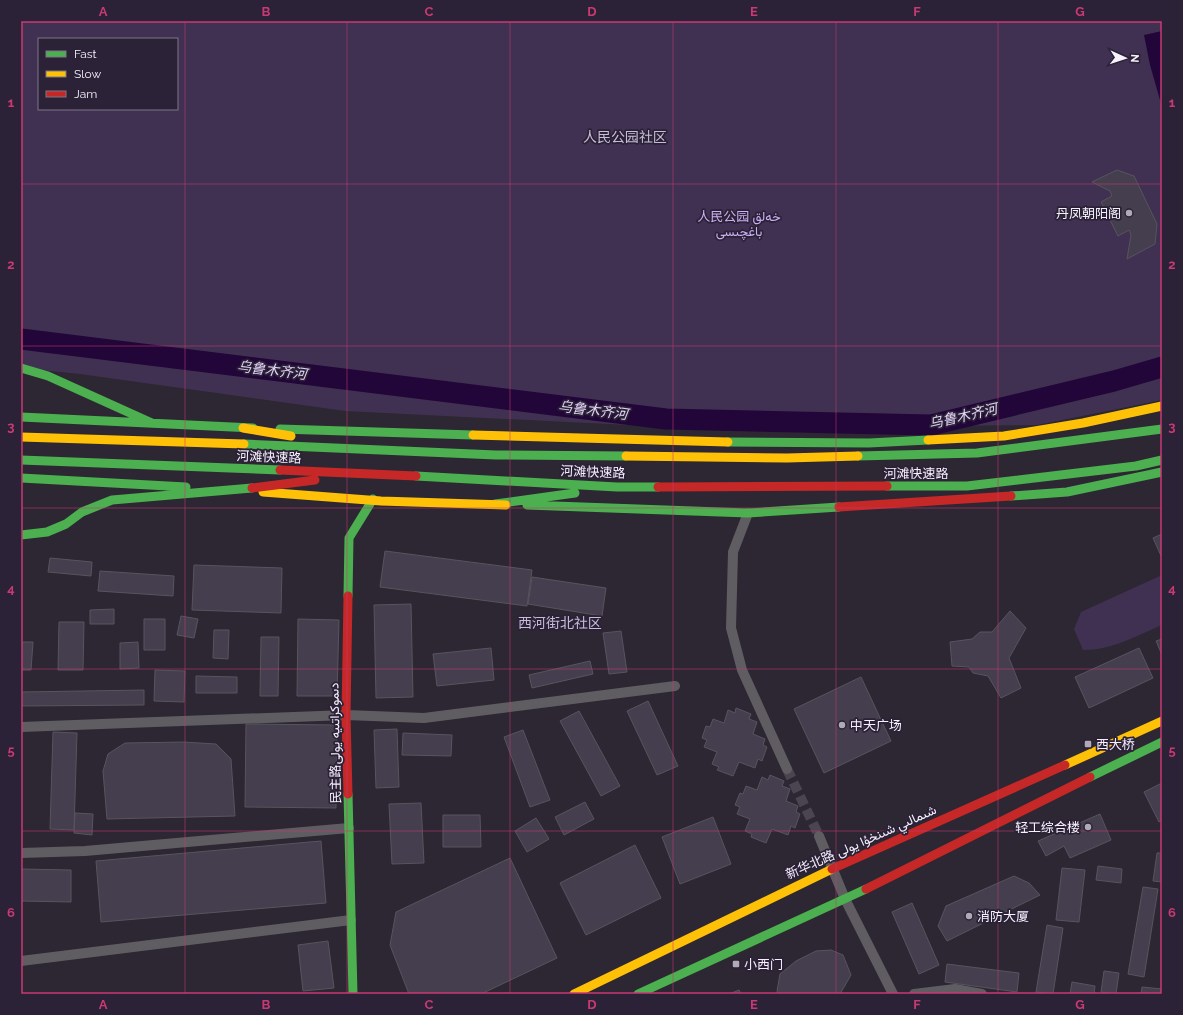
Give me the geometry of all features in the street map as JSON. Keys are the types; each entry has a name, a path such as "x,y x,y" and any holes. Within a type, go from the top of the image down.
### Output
{"main road":[{"path":"21,368 48,376 152,423"},
{"path":"21,418 243,428 657,441 869,443 1004,436 1084,423 1162,406"},
{"path":"243,428 359,448"},
{"name":"河滩快速路","path":"21,437 359,448 496,455 787,458 977,453 1162,430"},
{"name":"河滩快速路","path":"21,460 375,474 617,487 967,486 1136,466 1162,460"},
{"path":"21,478 373,499 748,513 1067,492 1162,472"},
{"path":"21,535 47,532 66,524 82,512 112,500 233,490 375,474"},
{"path":"495,504 617,487"},
{"path":"875,487 971,498"},
{"name":"民主路دىموكراتىيە يولى","path":"353,994 346,715 349,538 373,499"},
{"name":"新华北路 شىمالىي شىنخۇا يولى","path":"574,994 788,889 1162,721"},
{"path":"638,994 845,899 1162,742"}],"street":[{"path":"748,513 733,552 731,628 742,670 787,768"},
{"path":"21,727 346,715 424,718 675,686"},
{"path":"21,853 85,851 349,828"},
{"path":"818,836 845,899 893,994"},
{"path":"21,961 351,920"},
{"path":"914,994 955,989 982,994"}],"green space":[{"name":"人民公园 خەلق باغچىسى","path":"21,21 1162,21 1162,400 1037,425 689,428 345,411 80,374 21,368"},
{"path":"1162,575 1162,625 1114,645 1104,648 1083,650 1074,629 1081,612"}],"shaded area":[{"path":"1162,31 1162,107 1150,65 1144,35"}],"building":[{"name":"丹凤朝阳阁","path":"1117,170 1134,176 1157,224 1155,244 1127,259 1131,235 1129,230 1118,236 1101,202 1112,196 1110,191 1092,182"},
{"path":"1162,534 1162,558 1153,538"},
{"path":"385,551 532,570 527,606 380,587"},
{"path":"50,558 92,562 91,576 48,572"},
{"path":"194,565 282,568 281,613 192,610"},
{"path":"100,571 174,576 173,596 98,591"},
{"path":"532,577 606,588 602,616 528,604"},
{"path":"411,604 413,697 376,698 374,605"},
{"path":"114,609 114,624 90,624 90,610"},
{"path":"1010,611 1026,628 1009,658 1021,688 1001,698 988,676 973,673 969,667 952,666 950,642 972,639 980,632 992,632"},
{"path":"181,616 198,619 194,638 177,635"},
{"path":"144,619 165,619 165,650 144,650"},
{"path":"298,619 339,620 337,696 297,696"},
{"path":"59,622 84,622 83,670 58,670"},
{"path":"214,630 229,630 228,659 213,658"},
{"path":"621,631 627,672 609,674 603,633"},
{"path":"261,637 279,637 278,696 260,696"},
{"path":"1162,639 1162,655 1156,641"},
{"path":"21,642 33,642 31,670 21,670"},
{"path":"138,642 139,668 120,669 120,643"},
{"path":"491,648 494,680 437,686 433,654"},
{"path":"1139,648 1153,678 1089,708 1075,677"},
{"path":"590,661 593,674 532,688 529,675"},
{"path":"155,670 185,671 184,702 154,701"},
{"path":"196,676 237,677 237,693 196,693"},
{"name":"中天广场","path":"861,677 891,741 824,773 794,709"},
{"path":"144,690 144,705 21,706 21,692"},
{"path":"648,701 678,766 657,775 627,711"},
{"path":"736,708 751,714 749,719 757,722 753,734 765,739 763,745 767,747 762,761 758,759 755,768 739,762 733,776 717,770 719,767 712,764 717,752 704,747 707,740 702,738 706,726 710,727 713,719 724,723 728,710 735,713"},
{"path":"579,711 620,786 601,796 560,721"},
{"path":"246,724 337,725 336,808 245,807"},
{"path":"397,729 399,787 376,788 374,730"},
{"path":"523,730 550,800 530,807 504,737"},
{"path":"53,732 77,733 74,830 50,829"},
{"path":"403,733 452,735 451,756 402,755"},
{"path":"183,742 216,744 231,759 235,816 107,819 103,771 108,754 125,743"},
{"path":"770,775 784,781 782,786 790,789 786,801 798,806 796,812 800,814 795,828 791,826 788,835 772,829 766,843 751,837 752,834 745,831 750,819 737,814 740,807 735,805 740,793 743,794 746,786 757,790 762,777 768,780"},
{"path":"1162,783 1162,820 1159,822 1144,792"},
{"path":"585,802 594,819 564,835 555,817"},
{"path":"421,803 424,863 392,864 389,804"},
{"path":"75,813 93,814 92,835 74,833"},
{"name":"轻工综合楼","path":"1100,814 1111,840 1070,858 1064,846 1046,856 1038,841"},
{"path":"443,815 480,815 481,847 443,847"},
{"path":"713,817 731,864 680,884 662,837"},
{"path":"536,818 549,839 527,852 515,831"},
{"path":"321,841 326,903 101,922 96,861"},
{"path":"635,845 661,898 586,935 560,883"},
{"path":"1157,853 1162,853 1162,882 1153,881"},
{"path":"510,858 557,958 481,994 409,994 390,945 396,912"},
{"path":"1098,866 1122,869 1121,883 1096,880"},
{"path":"1062,868 1085,870 1079,922 1056,920"},
{"path":"21,869 71,870 71,902 21,901"},
{"name":"消防大厦","path":"1014,876 1029,883 1040,895 947,941 938,926 946,906"},
{"path":"1143,887 1158,889 1144,977 1128,974"},
{"path":"912,903 939,965 919,974 892,912"},
{"path":"1047,925 1063,928 1053,994 1036,992"},
{"path":"328,941 334,988 303,991 298,945"},
{"path":"831,950 843,955 851,975 840,994 779,994 777,991 780,974 796,961 816,951"},
{"path":"947,964 1019,973 1017,992 945,982"},
{"path":"1104,971 1119,973 1116,994 1101,992"},
{"path":"1072,982 1095,986 1094,994 1070,994"},
{"path":"1142,987 1162,989 1162,994 1141,994"},
{"path":"739,990 741,994 729,994"}],"waterway":[{"name":"乌鲁木齐河","path":"21,339 666,419 931,425 1114,381 1162,367"}],"tunnel":[{"path":"787,769 819,836"}],"traffic: fast":[{"path":"21,368 48,376 152,423"},
{"path":"21,417 253,428"},
{"path":"280,429 473,435"},
{"path":"858,456 977,453 1162,429"},
{"path":"728,442 869,443 928,440"},
{"path":"244,444 496,455 626,456"},
{"path":"21,460 280,470"},
{"path":"887,486 967,486 1136,466 1162,460"},
{"path":"1011,496 1067,492 1162,472"},
{"path":"416,476 617,487 658,487"},
{"path":"21,478 186,487"},
{"path":"21,535 47,532 66,524 82,512 112,500 252,488"},
{"path":"495,504 575,493"},
{"path":"348,596 349,538 373,499"},
{"path":"527,505 748,513 839,507"},
{"path":"1090,777 1162,742"},
{"path":"348,794 353,994"},
{"path":"638,994 866,889"}],"traffic: slow":[{"path":"928,440 1004,436 1083,423 1162,406"},
{"path":"243,428 291,436"},
{"path":"473,435 728,442"},
{"path":"21,437 244,444"},
{"path":"626,456 787,458 858,456"},
{"path":"263,492 381,501 506,505"},
{"path":"1065,765 1162,721"},
{"path":"574,994 832,869"}],"traffic: jam":[{"path":"280,470 416,476"},
{"path":"252,488 315,480"},
{"path":"658,487 887,486"},
{"path":"839,507 1011,496"},
{"path":"348,596 346,715 348,794"},
{"path":"832,869 1065,765"},
{"path":"866,889 1090,777"}],"place":[{"name":"丹凤朝阳阁","path":"1129,213"},
{"name":"中天广场","path":"842,725"},
{"name":"西大桥","path":"1088,744"},
{"name":"轻工综合楼","path":"1088,827"},
{"name":"消防大厦","path":"969,916"},
{"name":"小西门","path":"736,964"}],"district":[{"name":"人民公园社区","path":"625,137"},
{"name":"西河街北社区","path":"560,623"}]}
